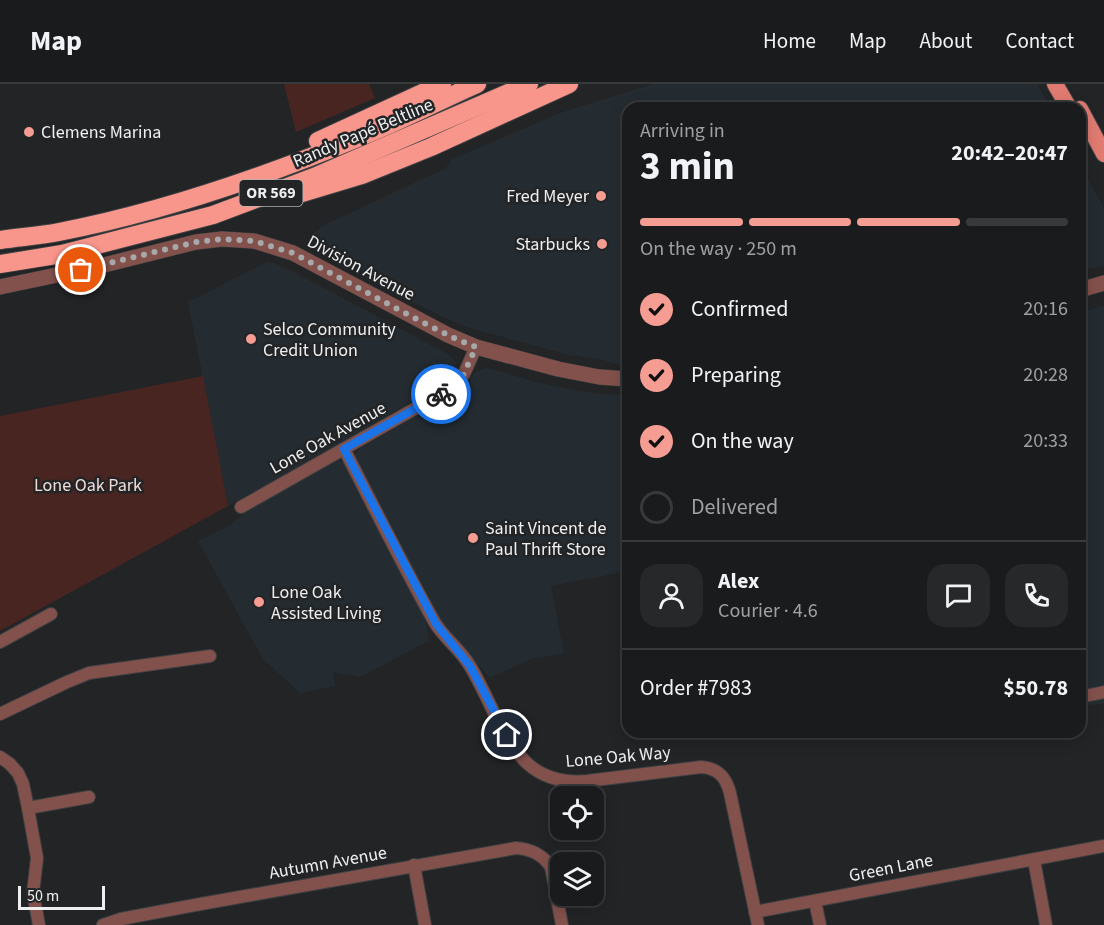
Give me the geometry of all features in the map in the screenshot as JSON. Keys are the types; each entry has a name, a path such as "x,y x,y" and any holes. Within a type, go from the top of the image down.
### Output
{"highway":[{"path":"206,193 442,84"},
{"name":"Randy Papé Beltline","path":"0,240 57,233 147,211 206,193 278,169 370,133 477,84"},
{"name":"Randy Papé Beltline","path":"0,264 62,254 213,215 325,173 529,84"},
{"path":"213,215 319,189 362,175 431,147 569,84"}],"main road":[{"path":"1055,84 1066,102"},
{"path":"1066,84 1076,102"},
{"path":"1086,120 1104,154"},
{"path":"1086,134 1104,160"}],"street":[{"name":"Division Avenue","path":"0,287 100,266 196,242 222,239 254,241 293,253 407,314 476,347 558,369 622,378"},
{"path":"1086,288 1104,284"},
{"name":"Lone Oak Avenue","path":"241,507 455,386 465,374 476,347"},
{"name":"Lone Oak Way","path":"344,449 436,624 470,666 521,758 545,776 570,782 700,767 711,768 727,782 758,925"},
{"path":"0,642 51,615"},
{"path":"0,714 89,673 210,656"},
{"path":"1086,696 1104,692"},
{"path":"0,757 18,773 28,808 36,853 33,893 39,925"},
{"path":"28,808 89,797"},
{"name":"Green Lane","path":"755,912 1104,846"},
{"name":"Autumn Avenue","path":"103,925 121,919 516,848 527,849 541,856 548,864 552,872 562,925"},
{"path":"1034,860 1046,925"},
{"path":"414,866 424,925"},
{"path":"815,901 820,925"}],"shaded area":[{"path":"653,84 1037,84 1048,102 622,102 622,365 569,355 466,327 391,291 311,247 308,243 313,234 322,226 446,168 452,159 563,112"},
{"path":"1086,175 1104,208 1104,266 1086,269"},
{"path":"269,261 296,273 446,353 454,359 457,367 456,373 451,379 228,506 188,302"},
{"path":"1104,306 1104,703 1086,706 1086,310"},
{"path":"486,368 575,390 622,395 622,572 551,586 564,653 531,659 490,678 440,622 355,460 355,454 359,449 462,390 468,385 473,374"},
{"path":"337,459 346,464 425,616 429,641 360,677 333,672 335,686 300,693 263,659 198,541 232,524 248,508"}],"green space":[{"path":"284,84 369,84 375,98 296,132"},
{"name":"Lone Oak Park","path":"203,376 228,506 0,631 0,416"}],"way so far":[{"path":"81,270 196,242 222,239 254,241 283,249 448,335 476,347 461,380 441,394"}],"place":[{"name":"Clemens Marina","path":"29,132"},
{"name":"Fred Meyer","path":"601,196"},
{"name":"Starbucks","path":"602,244"},
{"name":"Selco Community Credit Union","path":"251,339"},
{"name":"Saint Vincent de Paul Thrift Store","path":"473,538"},
{"name":"Lone Oak Assisted Living","path":"259,602"}],"route":[{"path":"441,394 344,449 436,624 443,635 463,655 507,735"}]}
